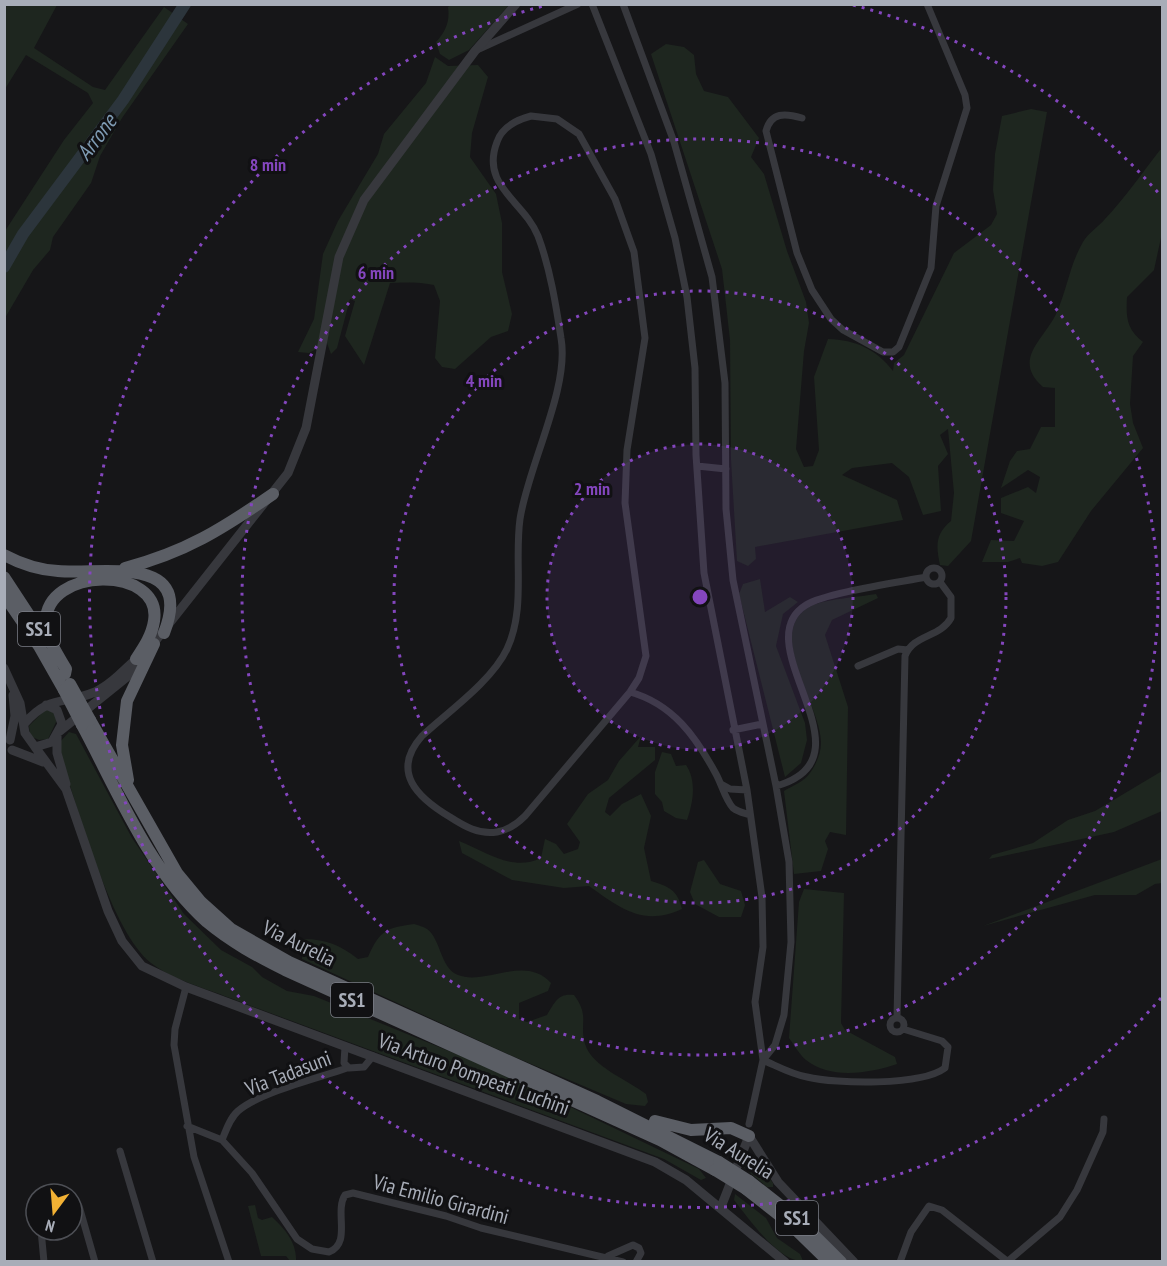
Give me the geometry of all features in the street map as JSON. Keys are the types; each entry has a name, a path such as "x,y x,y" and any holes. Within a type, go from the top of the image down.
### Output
{"highway":[{"path":"114,571 178,552 216,533 273,494"},
{"path":"4,555 26,565 54,571 141,572 163,584 170,608 164,633"},
{"name":"Via Aurelia","path":"4,577 66,683 161,868 201,916 235,943 285,970 717,1166"},
{"path":"66,683 66,669 49,637 46,619 55,597 77,583 123,582 137,587 149,598 154,608 154,623 140,657"},
{"name":"Via Aurelia","path":"4,595 66,683"},
{"path":"146,822 126,773 122,745 128,696 154,644"},
{"name":"Via Aurelia","path":"86,722 169,861 194,894 220,921 243,937 289,962 660,1130 748,1185 800,1221 841,1262"},
{"path":"539,1075 666,1125 691,1130 731,1128 749,1130"},
{"name":"Via Aurelia","path":"748,1185 829,1262"},
{"path":"789,1222 821,1262"}],"street":[{"path":"8,746 24,726 46,705 96,691 154,644 273,494 291,467 305,433 335,274 351,224 364,200 475,51 516,4"},
{"path":"475,51 578,4"},
{"path":"592,4 651,154 679,256 687,297 695,368 697,466 704,573 733,730 747,790 763,914 762,954 755,1002 763,1060 749,1130 721,1207"},
{"path":"623,4 674,142 710,269 725,383 726,509 735,593 776,786 790,871 790,956 782,1025 775,1045 763,1060"},
{"path":"802,118 780,114 771,119 766,131 801,266 812,290 837,325 881,351 893,352 899,347 931,268 936,206 967,108 965,95 927,4"},
{"path":"531,116 557,119 570,126 582,138 621,212 637,266 645,338 627,450 624,503 646,654 641,674 630,692 525,816 506,830 490,833 467,828 426,802 412,785 408,762 416,743 497,665 508,647 517,617 518,540 521,513 558,381 562,352 560,327 538,237 528,218 499,186 493,168 494,153 500,135 515,122 531,116"},
{"path":"697,466 726,469"},
{"path":"926,577 929,570 936,569 942,573 940,582"},
{"path":"776,786 802,773 816,744 814,725 789,646 790,627 798,612 817,600 926,577"},
{"path":"926,577 931,583 940,582"},
{"path":"897,1018 905,670 908,650 914,642 940,631 950,621 952,602 947,590 940,582"},
{"path":"858,666 898,649 908,650"},
{"path":"8,746 34,747 48,744 58,733 110,693 140,657"},
{"path":"4,668 20,703 24,726 34,747"},
{"path":"8,746 15,714 12,685"},
{"path":"630,692 656,702 681,722 703,751 734,808 750,815"},
{"path":"46,705 53,707 60,715 58,733"},
{"path":"733,730 762,724"},
{"name":"Via Arturo Pompeati Luchini","path":"58,733 57,750 66,789 108,911 122,941 142,966 186,987 647,1158 679,1175 721,1207 785,1262"},
{"name":"Via Arturo Pompeati Luchini","path":"8,746 38,758 55,772"},
{"name":"Via Arturo Pompeati Luchini","path":"34,747 66,789"},
{"path":"721,783 730,789 747,790"},
{"path":"186,987 174,1041 187,1126 194,1157 229,1262"},
{"path":"763,1060 807,1077 838,1081 917,1077 930,1075 945,1068 948,1047 942,1041 903,1029 897,1032 891,1029 892,1021 897,1018"},
{"path":"897,1018 903,1022 903,1029"},
{"name":"Via Tadasuni","path":"345,1046 344,1063 347,1068"},
{"name":"Via Tadasuni","path":"222,1140 233,1117 242,1108 262,1098 347,1068 364,1067 373,1056"},
{"path":"900,1262 911,1232 929,1206 942,1210 1007,1262 1052,1226 1064,1212 1103,1132 1104,1119"},
{"name":"Via Emilio Girardini","path":"187,1126 222,1140 252,1173 294,1235 304,1245 319,1252 331,1251 339,1244 342,1233 341,1203 345,1195 353,1193 446,1216 481,1228 608,1256 623,1262"},
{"path":"749,1130 778,1182 854,1262"},
{"path":"120,1151 153,1262"},
{"path":"84,1232 95,1262"},
{"path":"42,1242 44,1262"},
{"path":"608,1256 633,1245 639,1248 641,1253 636,1262"}],"shaded area":[{"path":"5,4 57,5 34,48 93,87 105,90 164,7 188,24 122,118 100,156 91,183 53,237 50,250 33,270 5,318 5,231 64,140 93,103 88,93 26,55 5,89"},
{"path":"452,4 509,5 469,50 449,60 440,54 436,42 446,26 448,7"},
{"path":"666,44 684,47 694,55 696,74 704,91 728,97 759,138 751,157 764,174 787,251 806,302 809,323 804,351 796,449 804,467 813,466 819,450 814,377 828,339 848,341 865,347 880,357 893,371 894,363 904,355 954,253 991,225 997,214 993,190 995,154 1002,116 1031,109 1047,112 971,541 948,566 940,565 938,541 942,531 951,521 954,493 948,429 940,435 948,454 938,466 941,511 923,515 909,477 892,463 852,468 842,475 897,500 903,520 755,547 756,559 748,566 737,561 731,460 730,340 722,269 651,54"},
{"path":"435,57 448,66 478,65 488,77 472,133 470,157 496,194 502,223 502,272 512,314 508,331 491,337 455,369 442,367 435,358 440,301 434,285 412,282 390,283 364,365 345,336 355,301 350,299 337,348 331,354 327,343 309,353 298,352 314,319 323,254 338,221 378,154 384,134 426,83"},
{"path":"1162,150 1162,233 1154,270 1127,297 1128,322 1133,332 1143,342 1133,356 1130,404 1133,423 1143,448 1091,511 1058,562 1042,566 1022,563 1020,558 1008,562 982,562 991,540 1014,541 1024,521 1001,513 1001,498 1028,487 1036,493 1040,477 1028,470 1001,488 1010,461 1017,451 1030,449 1041,427 1055,427 1055,388 1043,387 1034,377 1030,367 1030,358 1057,312 1083,242 1120,203"},
{"path":"760,579 765,612 790,597 798,602 783,614 776,646 805,723 807,740 801,763 785,777 739,594 743,584"},
{"path":"876,594 878,598 832,620 825,635 848,707 846,835 830,832 825,841 828,849 821,871 794,874 784,791 808,776 818,759 821,743 819,728 798,671 793,652 792,634 797,619 815,604"},
{"path":"46,709 54,713 57,720 48,739 39,740 30,736 29,726"},
{"path":"69,732 76,734 132,838 184,914 221,950 252,967 262,977 287,991 314,996 483,1065 699,1169 706,1178 701,1180 664,1159 189,983 151,963 136,947 122,924 97,866 60,755 60,742"},
{"path":"641,736 638,747 655,747 655,760 609,798 605,812 610,816 622,804 641,794 651,816 644,848 651,881 675,893 682,909 655,916 632,912 589,886 564,888 512,880 462,853 459,841 500,859 520,863 541,858 545,839 556,844 564,854 578,849 580,842 567,824 588,794 608,780 619,761"},
{"path":"662,752 671,754 676,766 686,765 692,778 693,792 687,820 676,818 664,811 662,802 655,794 655,772"},
{"path":"1162,771 1162,811 1114,832 989,859 992,855 1033,843 1068,820 1095,811"},
{"path":"1162,859 1162,883 1155,884 1136,895 1095,895 983,926"},
{"path":"704,860 720,884 741,891 745,905 741,917 719,917 695,904 690,892 698,862"},
{"path":"804,889 844,893 841,1023 845,1030 895,1057 897,1064 863,1072 827,1070 806,1060 789,1038 799,902"},
{"path":"414,924 426,928 432,934 444,960 458,975 480,977 529,971 541,975 551,983 548,991 519,1003 519,1019 527,1022 547,1015 561,997 574,995 582,1009 583,1037 589,1052 595,1060 611,1072 646,1094 648,1102 645,1106 626,1104 510,1055 302,959 303,939 332,944 358,959 368,957 376,941 385,932"},
{"path":"748,1157 754,1159 773,1183 773,1187 767,1187 742,1166"},
{"path":"735,1194 766,1218 777,1238 800,1254 803,1261 794,1259 774,1247 734,1200"},
{"path":"255,1205 258,1218 262,1220 272,1217 286,1231 296,1254 296,1261 290,1261 286,1256 261,1256 248,1206"}],"waterway":[{"name":"Arrone","path":"4,267 23,234 123,100 185,4"}]}
